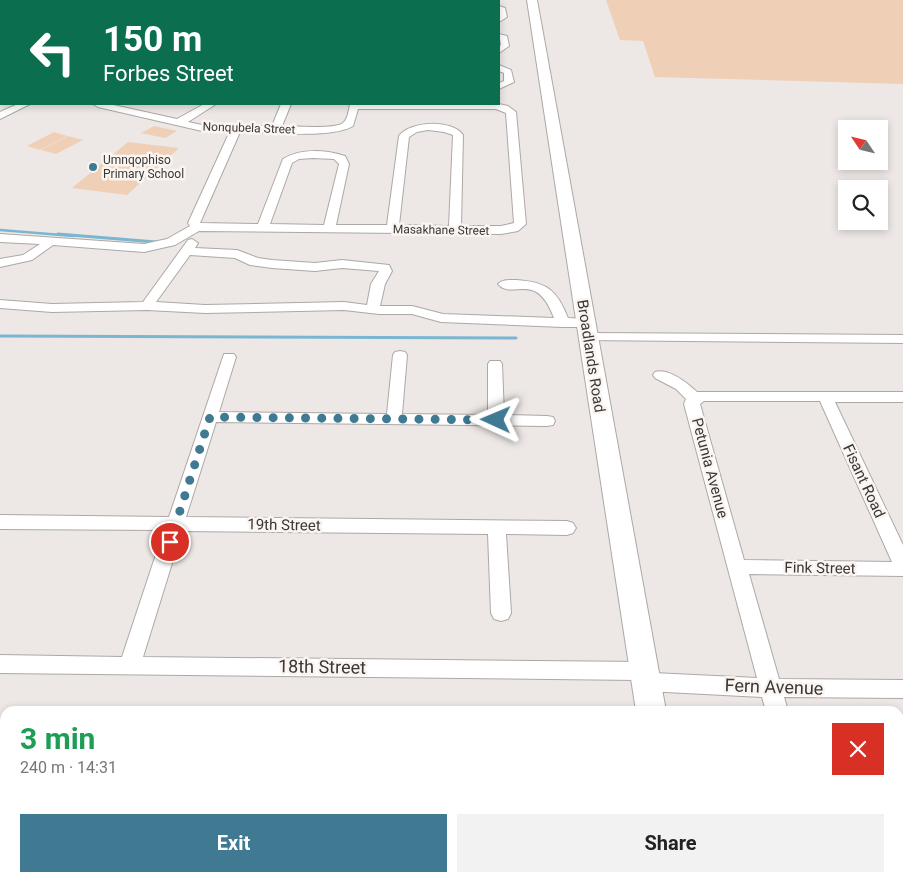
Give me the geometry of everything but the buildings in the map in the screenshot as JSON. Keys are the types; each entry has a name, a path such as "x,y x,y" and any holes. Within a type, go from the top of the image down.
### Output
{"main road":[{"name":"Broadlands Road","path":"532,0 579,327 649,706"}],"street":[{"path":"500,9 503,17 500,19"},
{"path":"500,36 504,38 505,46 500,49"},
{"path":"500,68 508,72 509,82 500,86"},
{"path":"0,116 23,105"},
{"name":"Nonqubela Street","path":"102,105 202,128 236,130 328,130 343,128 351,121 354,105"},
{"path":"127,112 140,105"},
{"path":"178,123 209,105"},
{"path":"276,129 286,105"},
{"name":"Masakhane Street","path":"199,228 510,230 520,224 511,112 508,109 496,106 354,105"},
{"path":"427,128 429,106"},
{"path":"393,229 404,136 412,129 427,128 447,129 456,132 458,135 455,230"},
{"path":"199,228 194,223 236,130"},
{"path":"264,228 287,161 297,155 335,156 342,158 344,164 329,228"},
{"path":"0,238 154,247 171,242 199,228"},
{"path":"147,306 166,277 187,251 199,228"},
{"path":"0,263 20,262 35,256 50,242"},
{"path":"187,251 237,254 256,262 272,264 315,267 342,264 384,268 386,271 382,275 376,289 373,309"},
{"path":"505,284 534,284 542,287 557,307 579,327"},
{"path":"0,304 52,308 147,306 205,309 344,306 412,310 441,318 579,327 903,338"},
{"path":"394,419 400,355"},
{"path":"130,665 229,357"},
{"path":"495,364 496,420"},
{"path":"660,375 681,386 695,398"},
{"name":"Petunia Avenue","path":"776,706 692,404 695,398 701,396 903,397"},
{"name":"Fisant Road","path":"825,396 903,567"},
{"path":"210,417 547,421"},
{"name":"19th Street","path":"0,522 567,528"},
{"path":"496,527 501,613"},
{"name":"Fink Street","path":"737,567 903,567"},
{"name":"18th Street","path":"0,664 645,676"},
{"name":"Fern Avenue","path":"645,676 771,688 903,689"}],"shaded area":[{"path":"606,0 903,0 903,84 655,77 643,41 620,40"},
{"path":"154,126 177,131 165,138 141,133"},
{"path":"54,132 67,136 40,150 27,146"},
{"path":"68,136 83,140 56,154 41,150"},
{"path":"128,142 179,148 127,195 72,188"}],"waterway":[{"path":"0,230 74,236"},
{"path":"58,234 156,242"},
{"path":"0,336 516,338"}],"place":[{"name":"Umnqophiso Primary School","path":"93,167"}],"route":[{"path":"170,542 210,417 496,420"}]}
